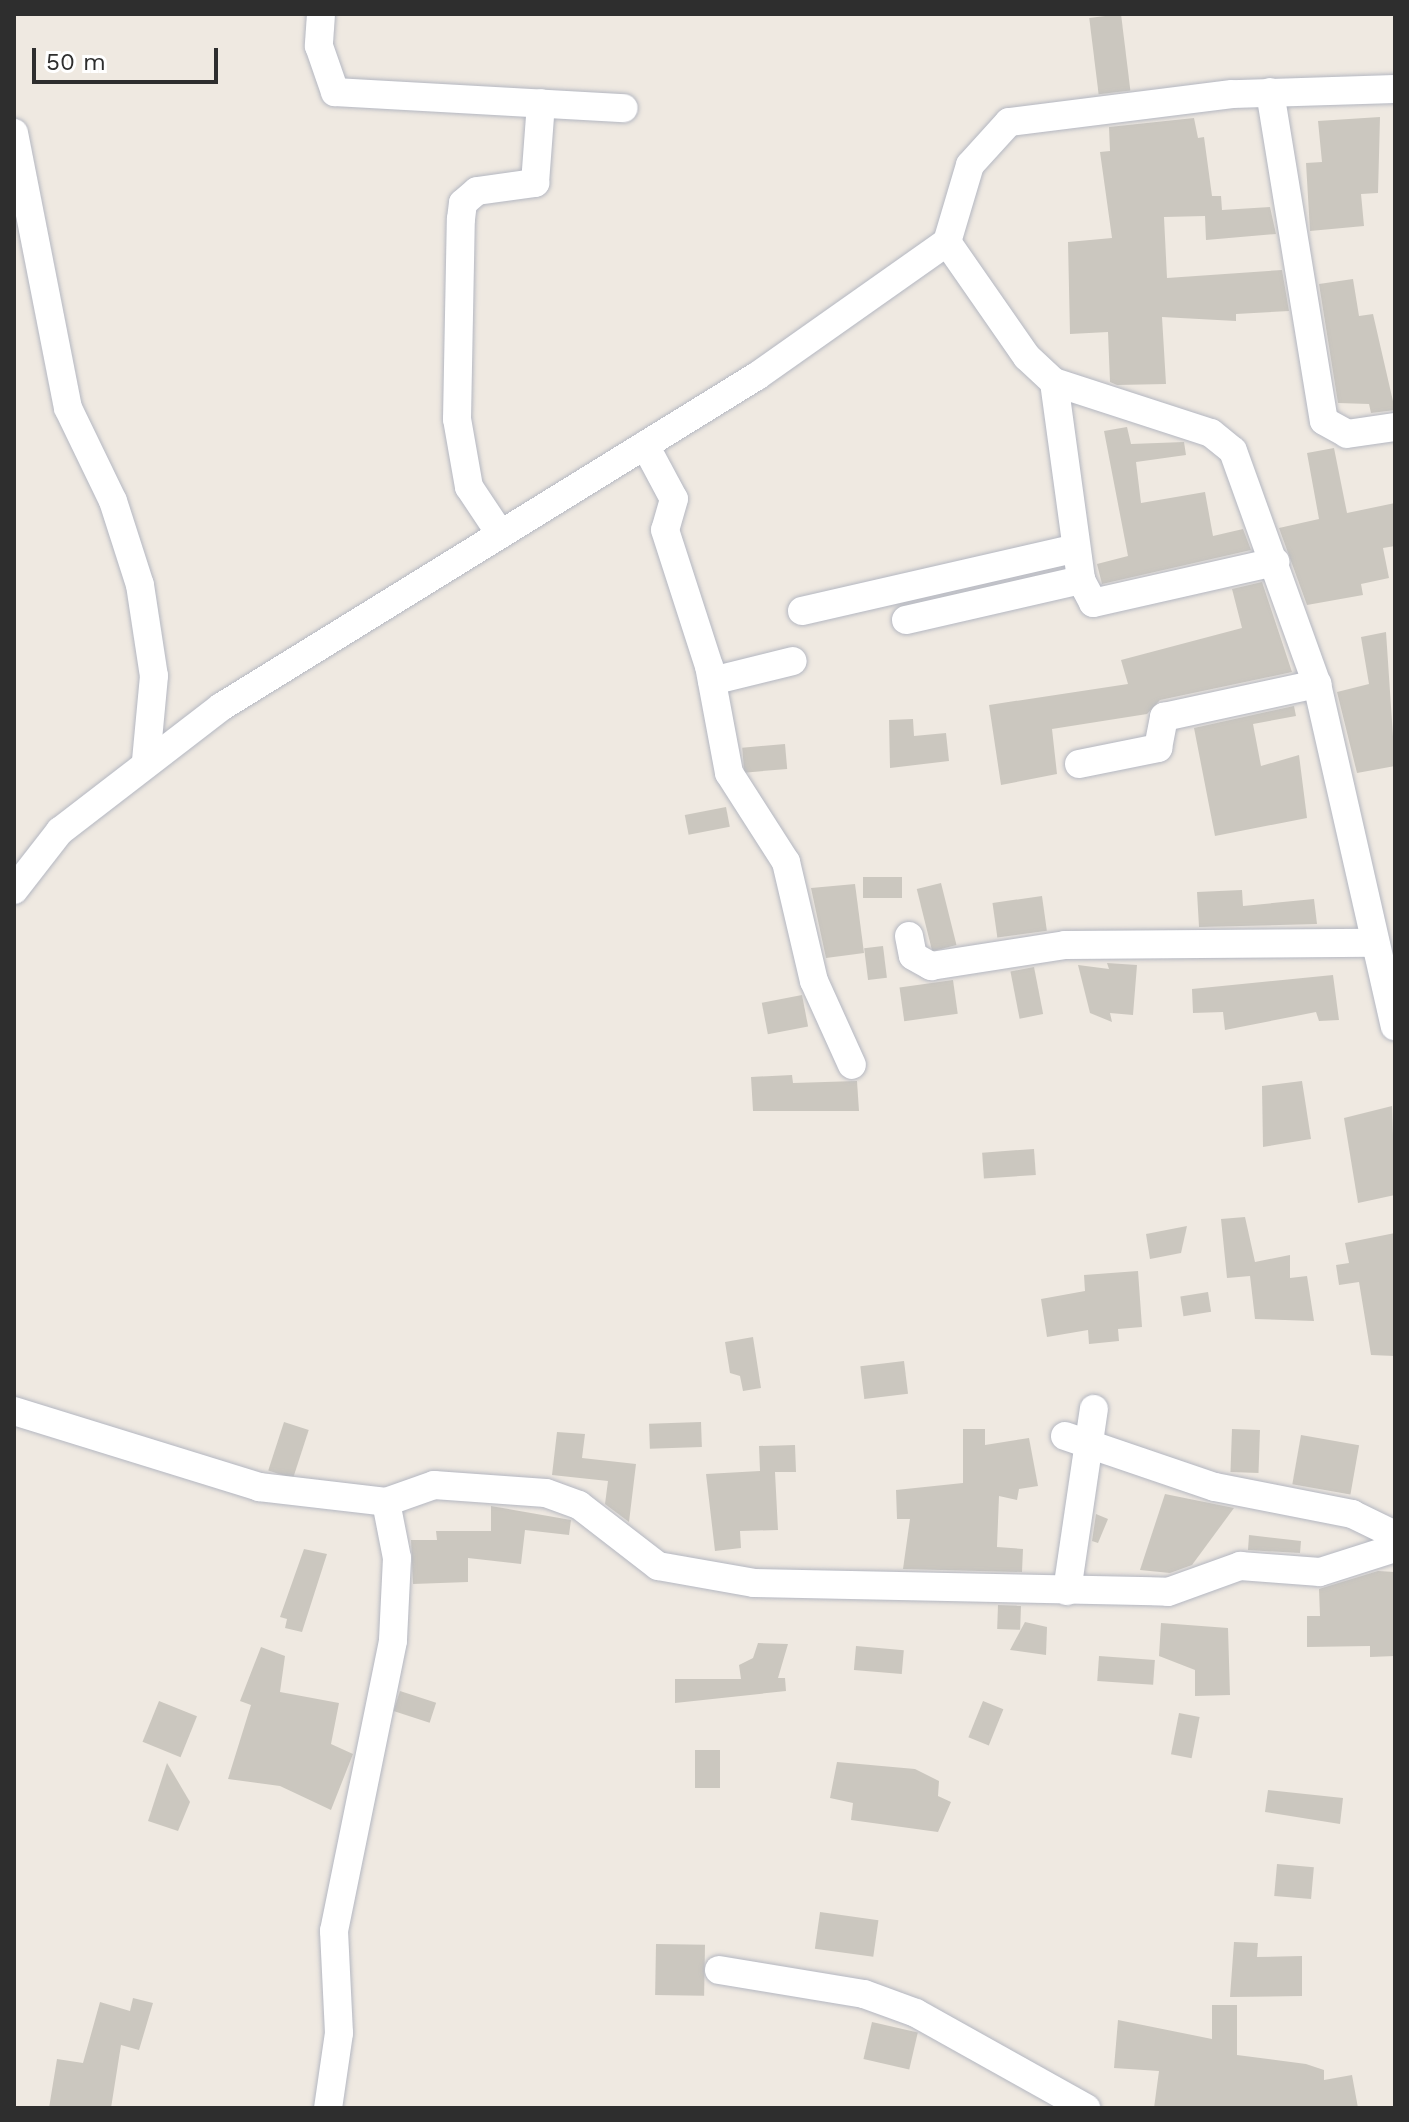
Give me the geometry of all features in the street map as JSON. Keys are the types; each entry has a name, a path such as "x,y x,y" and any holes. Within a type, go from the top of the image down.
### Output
{"street":[{"path":"321,14 319,46 335,92 624,108"},
{"path":"14,890 60,831 146,761 320,641 645,445 888,290 947,242 970,165 1009,122 1270,92 1395,89"},
{"path":"1270,92 1324,421 1347,434 1395,427"},
{"path":"499,532 469,487 457,419 461,219 463,203 477,191 535,183 541,103"},
{"path":"14,133 68,408 113,501 140,585 154,676 146,761"},
{"path":"947,242 1027,357 1054,382 1224,442 1245,475 1317,684 1395,1026"},
{"path":"1054,382 1081,580 1093,603 1275,562"},
{"path":"645,445 672,489 665,530 712,681 729,773 786,862 814,981 852,1065"},
{"path":"802,611 1076,548"},
{"path":"906,620 1081,580"},
{"path":"712,681 793,661"},
{"path":"1079,764 1158,748 1164,717 1317,684"},
{"path":"909,936 913,956 931,966 1065,945 1375,943"},
{"path":"1067,1591 1077,1438 1094,1409"},
{"path":"14,1411 259,1487 386,1502 434,1485 501,1484 579,1505 658,1566 678,1572 754,1583 1178,1591 1240,1566 1320,1572 1395,1548"},
{"path":"1077,1438 1177,1476 1352,1514 1395,1535"},
{"path":"328,2108 339,2033 334,1931 393,1641 397,1558 386,1502"},
{"path":"719,1970 864,1994 916,2013 1086,2108"}],"building":[{"path":"1121,14 1130,90 1099,94 1089,18"},
{"path":"1380,117 1378,193 1361,194 1364,226 1310,231 1306,163 1322,162 1318,121"},
{"path":"1194,118 1198,138 1204,137 1212,196 1221,196 1222,210 1270,207 1276,234 1206,240 1205,216 1164,217 1167,278 1282,270 1289,311 1236,314 1236,321 1162,317 1166,384 1117,385 1110,382 1108,332 1070,334 1068,242 1112,238 1100,152 1110,151 1109,127"},
{"path":"1353,279 1359,316 1373,314 1395,410 1371,413 1369,404 1338,403 1319,284"},
{"path":"1127,427 1131,444 1184,442 1186,455 1136,462 1141,503 1205,492 1213,536 1243,529 1251,550 1102,584 1097,564 1128,556 1104,431"},
{"path":"1334,448 1347,513 1395,503 1395,546 1383,548 1389,578 1361,584 1363,595 1307,605 1279,528 1319,519 1307,453"},
{"path":"1262,582 1292,672 1160,700 1147,714 1052,729 1057,774 1001,785 989,705 1128,684 1121,660 1242,628 1232,589"},
{"path":"1386,632 1395,766 1357,773 1337,692 1369,684 1361,637"},
{"path":"1294,706 1296,716 1253,724 1261,766 1299,755 1307,818 1215,836 1194,728"},
{"path":"913,719 914,736 946,733 949,761 890,768 889,720"},
{"path":"785,744 787,769 744,773 742,748"},
{"path":"726,807 730,827 689,835 685,815"},
{"path":"863,877 902,877 902,898 863,898"},
{"path":"941,883 956,945 932,951 917,889"},
{"path":"855,884 864,953 826,958 811,888"},
{"path":"1242,890 1243,906 1314,899 1317,924 1199,927 1197,892"},
{"path":"1042,896 1047,931 997,938 992,903"},
{"path":"883,946 887,978 868,980 864,948"},
{"path":"1107,963 1137,965 1133,1015 1110,1013 1112,1022 1090,1013 1078,965 1109,969"},
{"path":"1034,967 1043,1014 1020,1019 1010,972"},
{"path":"1333,975 1339,1020 1319,1021 1316,1012 1225,1030 1223,1012 1193,1013 1192,989"},
{"path":"953,980 958,1014 904,1021 900,988"},
{"path":"802,995 808,1026 768,1034 762,1003"},
{"path":"792,1075 793,1083 857,1081 859,1111 753,1111 751,1077"},
{"path":"1302,1081 1311,1139 1263,1147 1262,1086"},
{"path":"1392,1106 1395,1195 1358,1203 1344,1118"},
{"path":"1034,1149 1036,1175 984,1179 982,1153"},
{"path":"1245,1217 1255,1262 1290,1255 1290,1278 1307,1276 1314,1321 1255,1319 1250,1276 1227,1278 1221,1219"},
{"path":"1187,1226 1181,1253 1150,1259 1146,1234"},
{"path":"1395,1233 1395,1356 1371,1355 1359,1282 1339,1285 1336,1265 1349,1263 1345,1243"},
{"path":"1138,1271 1142,1327 1118,1329 1119,1341 1089,1344 1088,1330 1047,1337 1041,1299 1085,1291 1084,1275"},
{"path":"1208,1292 1211,1312 1183,1316 1180,1296"},
{"path":"753,1337 761,1388 743,1391 740,1376 730,1373 725,1342"},
{"path":"904,1361 908,1394 864,1399 860,1366"},
{"path":"284,1422 309,1430 293,1479 268,1471"},
{"path":"701,1422 702,1447 650,1449 649,1424"},
{"path":"963,1429 985,1429 985,1445 1029,1438 1038,1486 1019,1489 1017,1500 999,1496 997,1547 1023,1549 1022,1572 903,1569 910,1519 897,1519 896,1490 963,1483"},
{"path":"1232,1429 1260,1430 1258,1473 1230,1472"},
{"path":"557,1432 585,1434 582,1458 636,1464 629,1522 605,1504 608,1481 552,1475"},
{"path":"1301,1435 1359,1445 1350,1494 1292,1484"},
{"path":"795,1445 796,1472 775,1472 778,1530 740,1531 741,1548 715,1551 706,1474 760,1471 759,1446"},
{"path":"1165,1494 1234,1508 1192,1565 1170,1573 1140,1570"},
{"path":"491,1506 571,1520 569,1535 525,1530 521,1564 468,1558 468,1582 413,1584 411,1540 437,1540 436,1531 491,1531"},
{"path":"1096,1514 1108,1519 1098,1543 1092,1541"},
{"path":"1249,1535 1301,1541 1300,1553 1248,1550"},
{"path":"304,1549 327,1554 302,1632 285,1628 287,1619 280,1617"},
{"path":"1378,1571 1395,1572 1395,1656 1370,1657 1370,1646 1307,1647 1307,1616 1320,1616 1319,1589"},
{"path":"998,1605 1021,1606 1020,1630 997,1629"},
{"path":"1025,1622 1047,1627 1046,1655 1010,1650"},
{"path":"1161,1623 1228,1628 1230,1695 1195,1696 1195,1670 1159,1656"},
{"path":"758,1643 788,1644 778,1678 785,1678 786,1691 675,1703 675,1679 741,1679 739,1665 753,1658"},
{"path":"856,1646 904,1650 902,1674 854,1670"},
{"path":"261,1647 285,1656 280,1692 339,1703 331,1744 353,1754 331,1810 280,1786 228,1779 251,1705 240,1701"},
{"path":"1099,1656 1155,1660 1153,1685 1097,1681"},
{"path":"400,1691 436,1703 430,1723 394,1711"},
{"path":"159,1701 197,1716 181,1757 143,1742"},
{"path":"983,1701 1003,1709 989,1745 968,1737"},
{"path":"1179,1713 1200,1717 1192,1758 1171,1754"},
{"path":"695,1750 720,1750 720,1788 695,1788"},
{"path":"837,1762 915,1769 939,1781 938,1796 951,1802 938,1832 851,1820 853,1803 830,1798"},
{"path":"167,1763 190,1802 178,1831 148,1821"},
{"path":"1268,1790 1343,1798 1340,1824 1265,1812"},
{"path":"1277,1864 1314,1867 1311,1899 1274,1896"},
{"path":"820,1912 878,1920 873,1957 815,1949"},
{"path":"1234,1942 1258,1943 1257,1957 1302,1956 1302,1996 1230,1997"},
{"path":"656,1944 705,1945 704,1996 655,1995"},
{"path":"133,1998 153,2003 139,2050 121,2045 111,2108 49,2108 57,2059 83,2063 100,2002 130,2011"},
{"path":"1212,2005 1237,2005 1237,2055 1306,2064 1324,2070 1324,2080 1352,2075 1358,2108 1154,2108 1159,2071 1114,2068 1118,2020 1212,2039"},
{"path":"872,2022 918,2033 909,2070 863,2059"}]}
